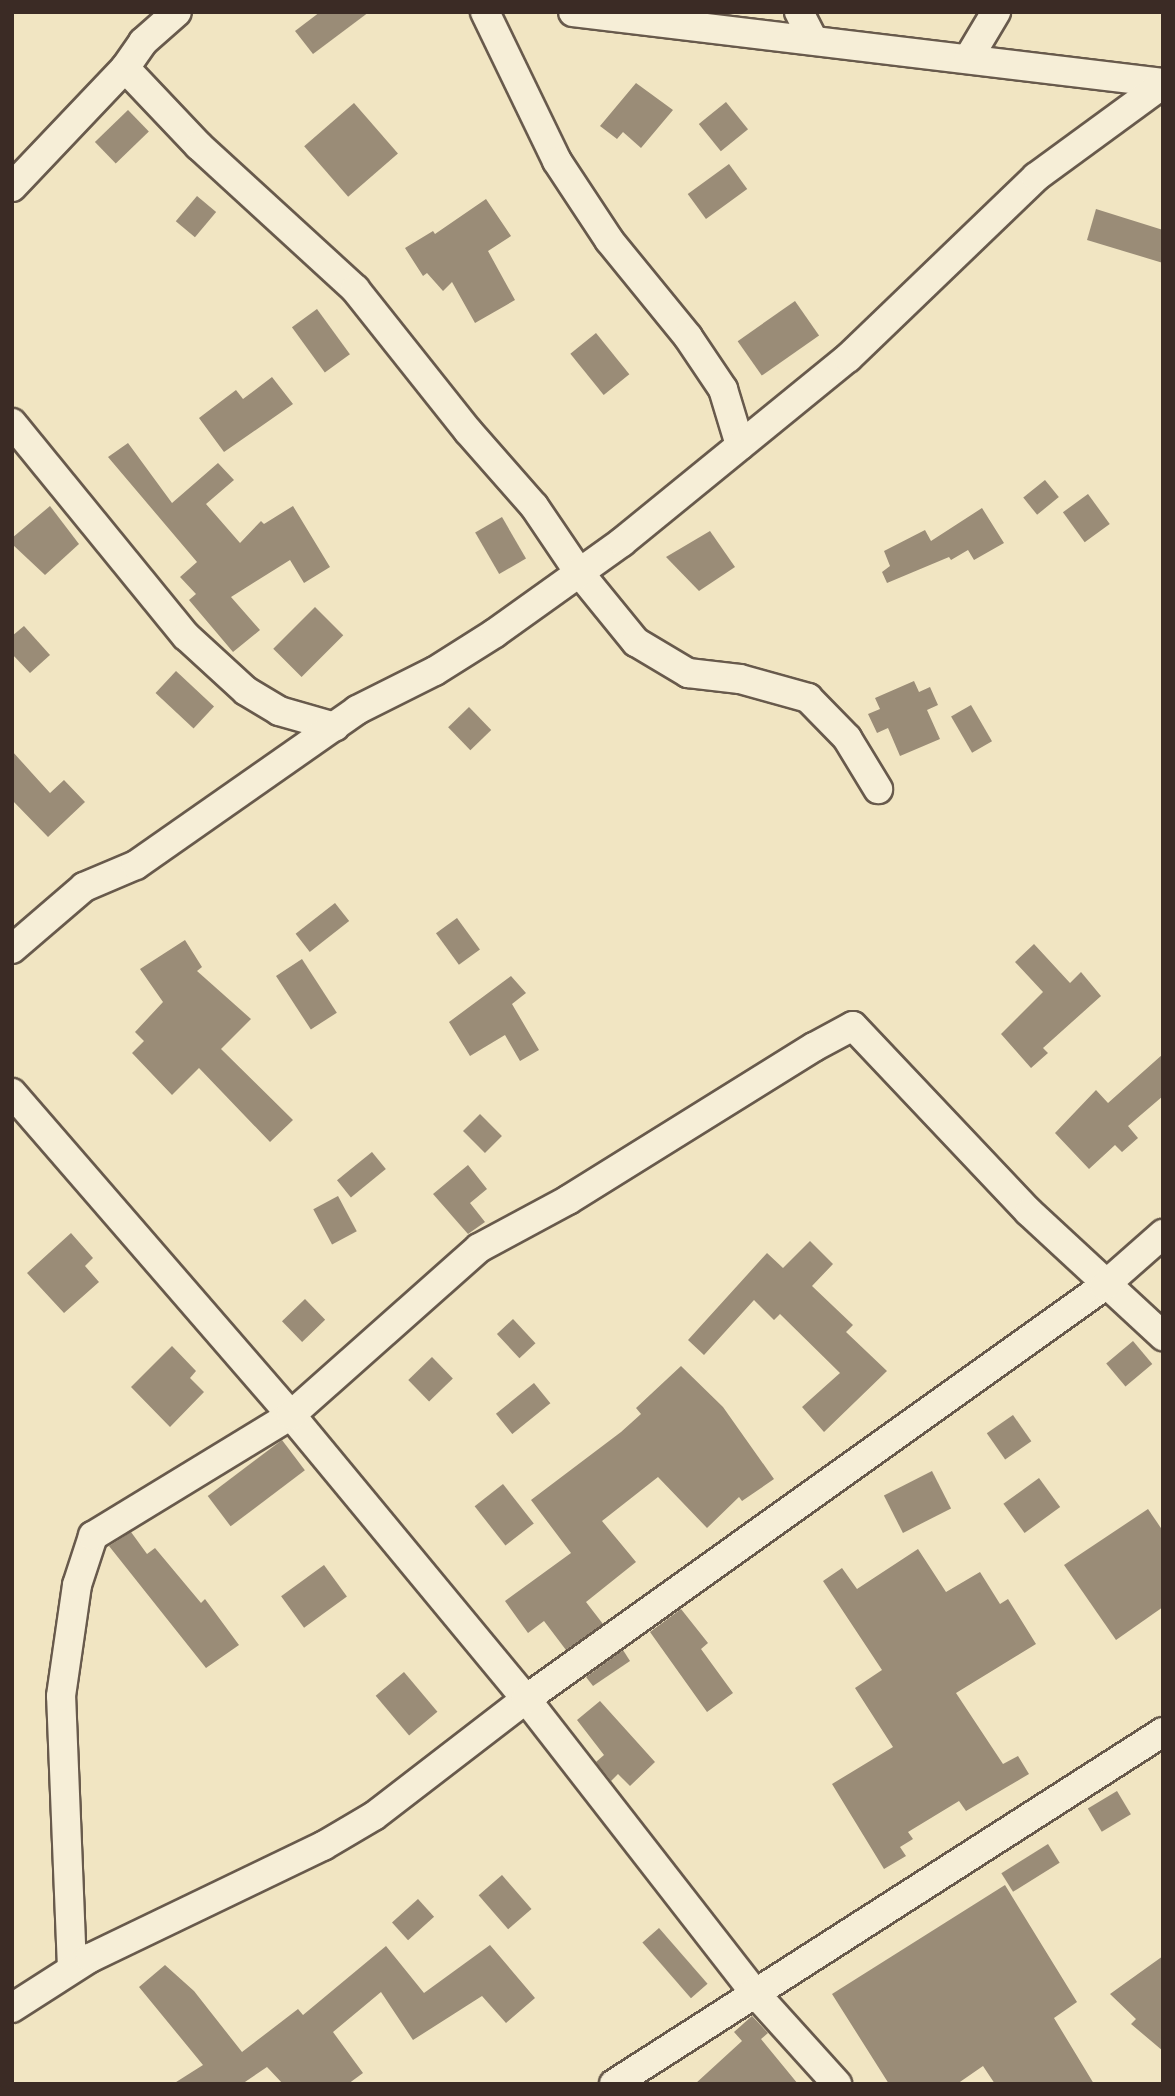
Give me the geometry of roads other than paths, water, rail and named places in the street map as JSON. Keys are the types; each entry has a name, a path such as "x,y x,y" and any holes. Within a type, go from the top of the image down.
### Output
{"street":[{"path":"12,187 125,68 143,42 177,12"},
{"path":"485,12 557,161 609,240 688,337 723,389 740,445"},
{"path":"573,12 812,38 1163,83"},
{"path":"799,12 812,38"},
{"path":"968,59 996,12"},
{"path":"125,68 199,146 355,289 468,431 534,506 578,572 636,642 688,673 740,680 808,698 847,737 878,789"},
{"path":"12,949 84,887 136,865 254,778 365,705 435,671 495,633 622,542 848,358 1036,177 1163,83"},
{"path":"12,423 186,636 246,691 279,711 335,727"},
{"path":"72,1968 61,1696 77,1585 93,1536 291,1416 479,1248 568,1200 853,1026 1104,1286 1132,1306 1163,1336"},
{"path":"12,1093 291,1416 526,1699 754,1992 837,2084"},
{"path":"12,2008 72,1968 323,1846 374,1816 526,1699 1104,1286 1163,1234"},
{"path":"614,2084 1163,1732"}]}
